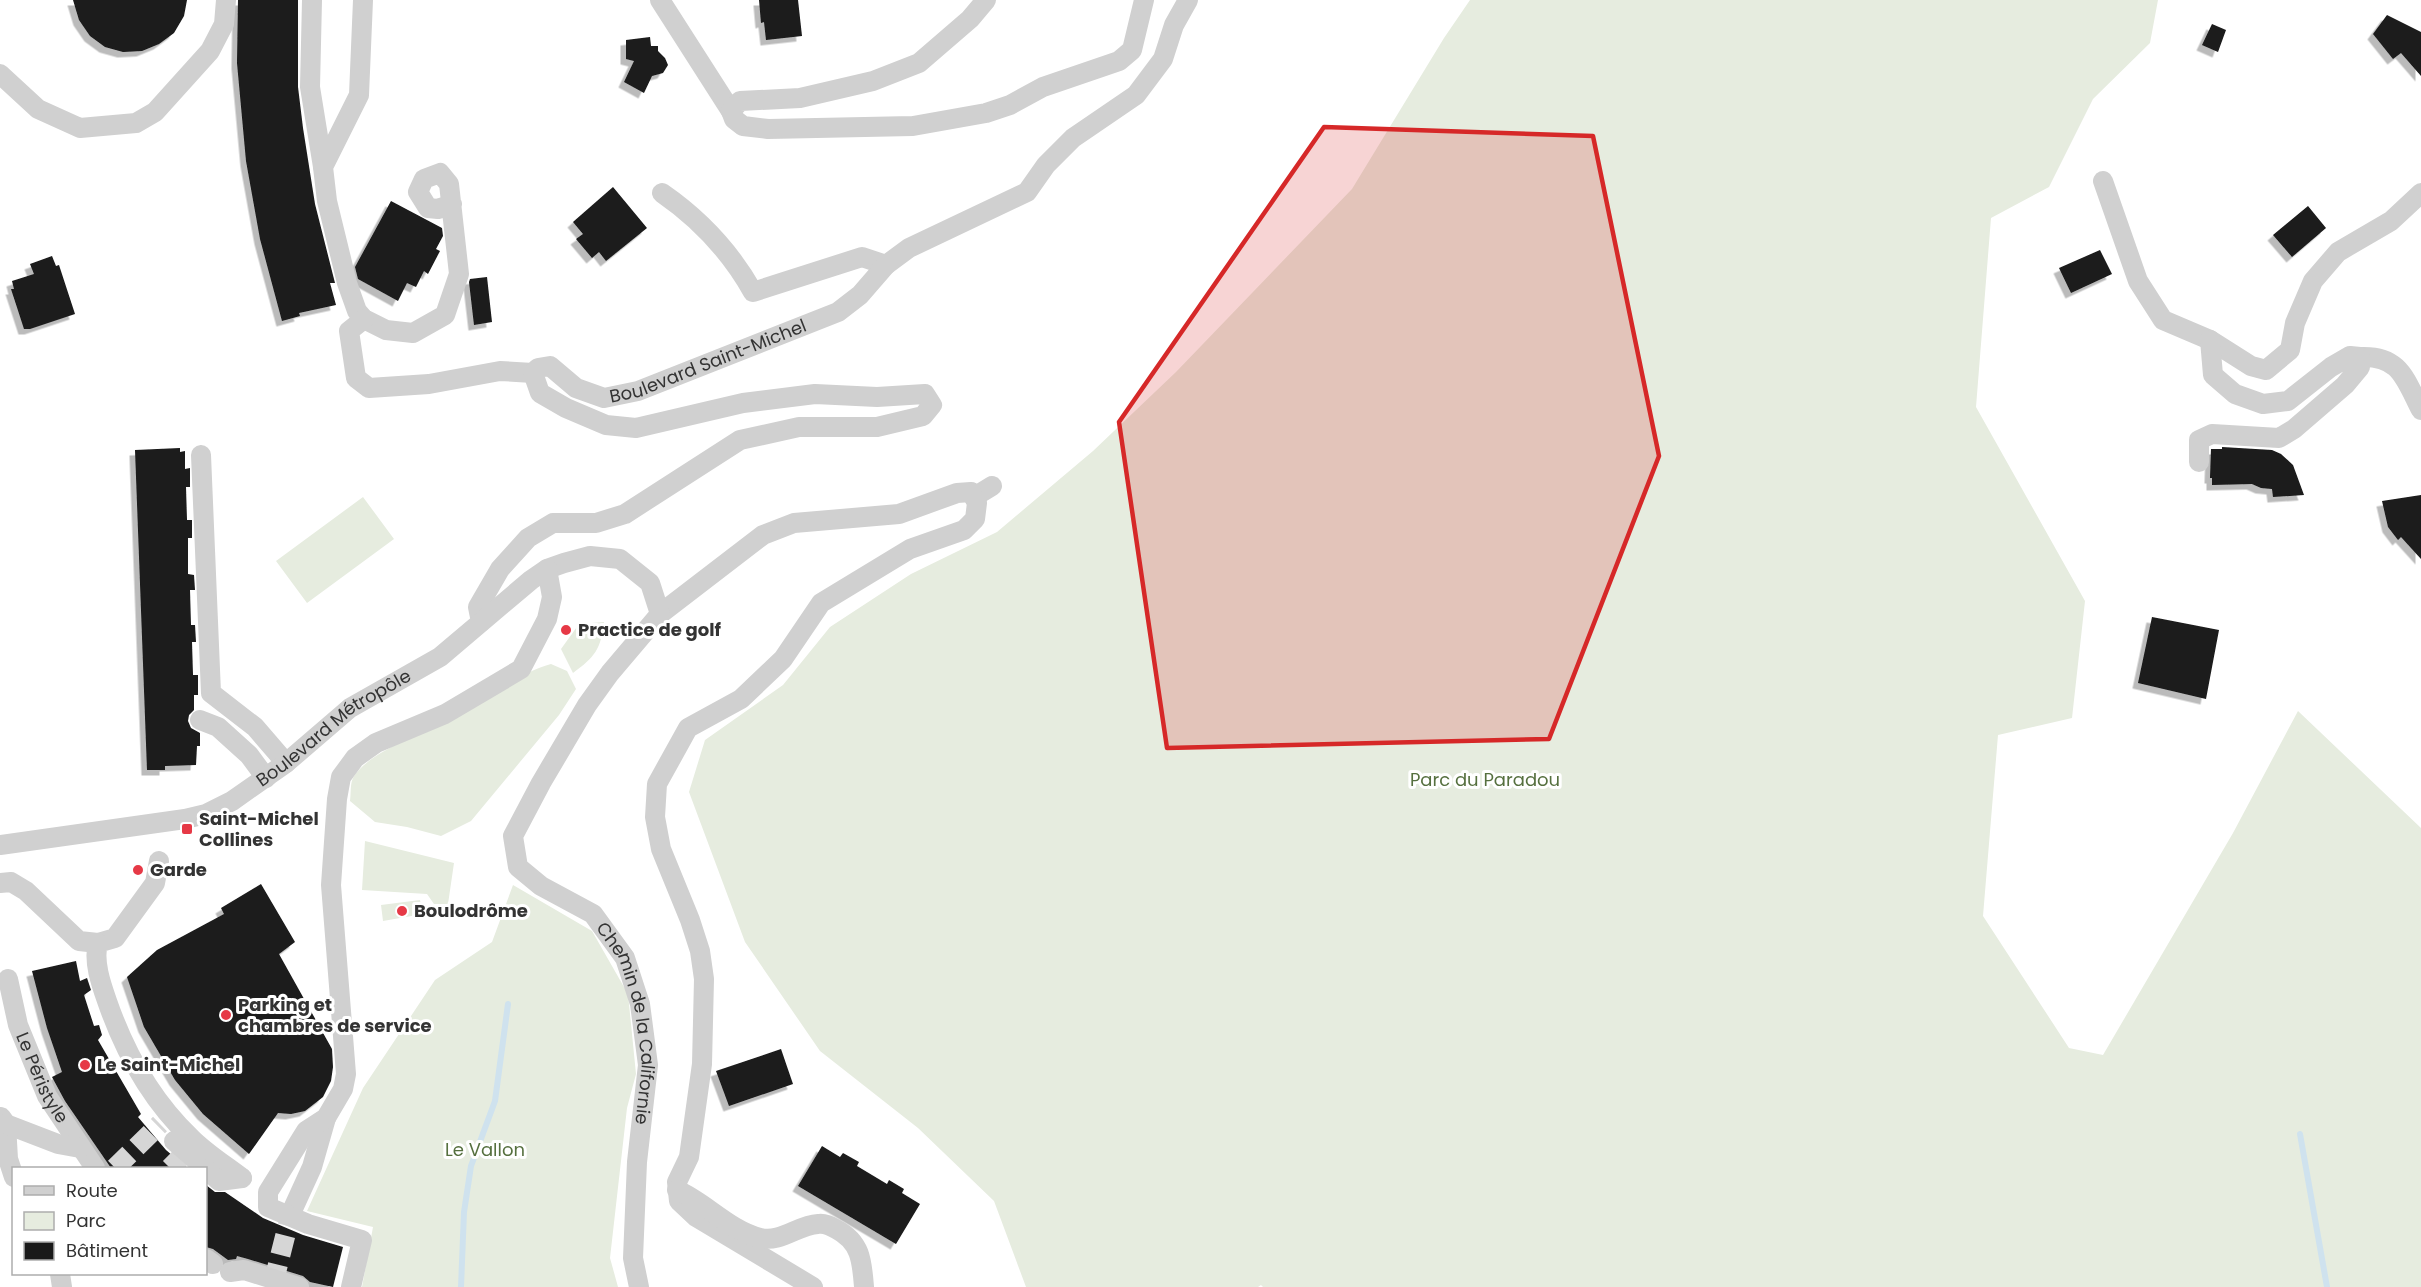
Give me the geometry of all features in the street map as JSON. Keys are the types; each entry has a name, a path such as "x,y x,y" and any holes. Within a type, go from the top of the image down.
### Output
{"street":[{"path":"0,74 38,109 80,128 136,123 155,112 210,51 224,24 226,0"},
{"path":"312,0 309,87 327,201 347,283 357,311 364,319 386,330 412,333 444,315 459,274 452,204"},
{"path":"323,167 359,95 363,0"},
{"path":"660,0 734,119 743,126 768,129 913,126 986,113 1010,105 1043,87 1119,61 1132,50 1144,0"},
{"path":"731,111 740,101 801,98 873,81 919,63 970,19 986,0"},
{"name":"Boulevard Saint-Michel","path":"481,622 478,608 500,569 528,538 553,523 596,523 625,514 740,440 799,427 877,427 923,416 932,405 926,394 877,397 815,394 743,403 636,428 606,425 540,393 533,373 538,368 550,366 576,388 604,398 638,391 838,312 860,295 886,265 909,248 1027,192 1047,165 1073,138 1136,95 1163,59 1174,25 1188,0"},
{"path":"2103,181 2138,281 2163,320 2210,340 2251,366 2266,370 2290,350 2295,323 2313,281 2338,252 2391,222 2421,193"},
{"path":"662,193 687,210 722,244 740,267 753,292 862,257 886,265"},
{"path":"364,319 349,331 356,378 369,388 429,384 500,371 533,373"},
{"path":"2210,340 2213,375 2235,394 2263,404 2288,401 2331,367 2350,356 2378,356 2400,370 2421,410"},
{"path":"2199,462 2199,440 2212,434 2279,438 2294,429 2345,385 2360,367 2360,357"},
{"path":"201,455 211,693 255,727 286,763"},
{"path":"813,1287 696,1217 679,1201 677,1182 689,1157 702,1064 704,979 700,951 690,920 661,849 655,817 657,784 688,728 741,699 783,659 821,603 910,549 964,530 975,519 977,503 974,497 992,486"},
{"name":"Chemin de la Californie","path":"639,1287 633,1258 637,1162 648,1065 640,1004 625,958 593,914 541,885 518,867 513,836 586,705 610,673 660,614 763,535 794,523 899,514 957,493 971,492 974,497"},
{"path":"481,622 547,569 590,556 620,559 650,582 660,614"},
{"path":"291,1213 312,1167 327,1118 343,1089 346,1074 331,885 337,798 341,777 355,758 376,743 445,714 521,669 547,620 552,597 547,569"},
{"name":"Boulevard Métropôle","path":"0,845 149,825 206,814 232,801 266,778 350,708 440,657 481,622"},
{"path":"200,720 218,727 249,755 266,778"},
{"path":"0,883 11,882 26,891 79,940 98,943 115,938 155,883 159,861"},
{"path":"98,943 95,953 103,990 128,1054 145,1084 165,1112 192,1140 242,1178 219,1181 207,1171"},
{"name":"Le Péristyle","path":"8,979 18,1025 47,1096 94,1167"},
{"path":"122,1058 154,1117 171,1138 203,1167"},
{"path":"327,1118 306,1131 268,1192 268,1208 308,1224 362,1240 351,1287"},
{"path":"12,1171 3,1126 58,1144 80,1148"},
{"path":"677,1190 694,1198 742,1232 763,1239 781,1237 819,1224 831,1226 849,1236 860,1255 864,1287"},
{"path":"216,1265 244,1270 298,1287"}],"highlighted area":[{"path":"1324,127 1593,136 1659,456 1549,739 1167,748 1119,422"}],"green space":[{"name":"Parc du Paradou","path":"1470,0 2158,0 2150,43 2093,99 2049,187 1991,218 1976,407 2085,601 2072,718 1998,735 1983,916 2069,1048 2103,1055 2233,833 2298,711 2421,828 2421,1287 1263,1287 1261,1285 1258,1287 1026,1287 994,1201 918,1128 820,1051 745,942 689,792 705,740 783,685 830,627 911,574 997,532 1093,451 1176,372 1352,189 1444,38"},
{"path":"363,497 394,539 307,603 276,561"},
{"path":"604,622 596,652 573,673 561,649 579,624"},
{"path":"551,664 567,671 576,689 559,715 471,821 441,836 375,822 350,801 353,778 371,759 467,711 525,674"},
{"path":"365,841 454,863 448,904 434,904 427,894 362,890"},
{"name":"Le Vallon","path":"513,885 592,931 628,994 636,1074 627,1108 610,1258 618,1287 362,1287 373,1227 307,1211 363,1088 435,980 492,942"},
{"name":"Boulodrôme","path":"420,900 423,914 383,921 381,905"}],"building":[{"path":"73,0 187,0 184,16 174,33 159,44 142,51 123,52 105,47 90,36 79,20"},
{"path":"238,0 298,0 298,87 303,128 315,204 335,283 330,283 336,305 299,313 300,316 282,321 260,239 246,161 237,63"},
{"path":"759,0 798,0 802,36 766,40 764,22 761,23"},
{"path":"2387,15 2421,32 2421,76 2401,53 2393,59 2373,34"},
{"path":"2212,24 2226,30 2218,52 2202,45"},
{"path":"650,37 651,46 658,46 658,51 668,65 663,73 652,76 644,93 624,82 634,61 626,59 626,40"},
{"path":"613,187 647,228 606,261 599,252 592,258 576,239 583,234 573,222"},
{"path":"391,201 442,228 443,236 436,249 440,251 428,274 424,271 416,287 407,283 398,301 358,279 355,267"},
{"path":"2308,206 2326,228 2292,257 2273,235"},
{"path":"2100,250 2112,274 2071,293 2059,268"},
{"path":"52,256 56,266 59,265 75,314 24,329 11,289 14,289 12,281 34,274 30,264"},
{"path":"487,277 492,322 474,325 469,282 470,279"},
{"path":"2222,447 2272,450 2281,454 2293,465 2304,495 2273,497 2272,489 2252,484 2212,485 2212,478 2210,478 2211,449 2222,449"},
{"path":"180,448 180,452 185,451 185,469 190,468 190,487 186,487 187,520 192,520 192,538 188,538 188,574 194,575 195,590 190,590 191,625 195,625 196,642 192,642 193,675 198,675 198,695 194,695 194,710 189,715 188,721 191,728 200,733 200,746 197,746 196,765 165,766 165,770 147,770 135,450"},
{"path":"2421,495 2421,559 2401,537 2398,540 2388,527 2382,501"},
{"path":"2152,617 2219,630 2206,699 2138,683"},
{"name":"Parking et chambres de service","path":"261,884 295,942 279,954 332,1049 333,1067 331,1081 323,1097 305,1111 291,1114 278,1113 249,1154 203,1114 175,1080 144,1027 127,977 157,950 224,914 221,908"},
{"name":"Le Saint-Michel","path":"76,961 80,981 87,978 91,990 84,995 94,1026 99,1025 102,1035 98,1040 141,1114 138,1117 166,1150 186,1167 110,1167 65,1101 52,1077 62,1072 47,1028 32,971"},
{"path":"781,1049 793,1084 729,1106 716,1071"},
{"path":"822,1146 840,1157 843,1153 859,1162 857,1166 887,1184 889,1180 904,1189 902,1193 920,1204 896,1244 798,1186"},
{"path":"207,1186 215,1192 225,1192 263,1218 303,1235 343,1247 333,1287 310,1282 303,1276 237,1256 236,1259 228,1260 207,1247"}],"waterway":[{"path":"461,1287 464,1212 471,1166 495,1101 508,1004"},
{"path":"2300,1134 2327,1287"}],"tunnel":[{"path":"116,1167 160,1124"},
{"path":"171,1167 186,1152"},
{"path":"273,1284 291,1213"}],"place":[{"name":"Practice de golf","path":"566,630"},
{"name":"Saint-Michel Collines","path":"187,829"},
{"name":"Garde","path":"138,870"},
{"name":"Boulodrôme","path":"402,911"},
{"name":"Parking et chambres de service","path":"226,1015"},
{"name":"Le Saint-Michel","path":"85,1065"}]}
